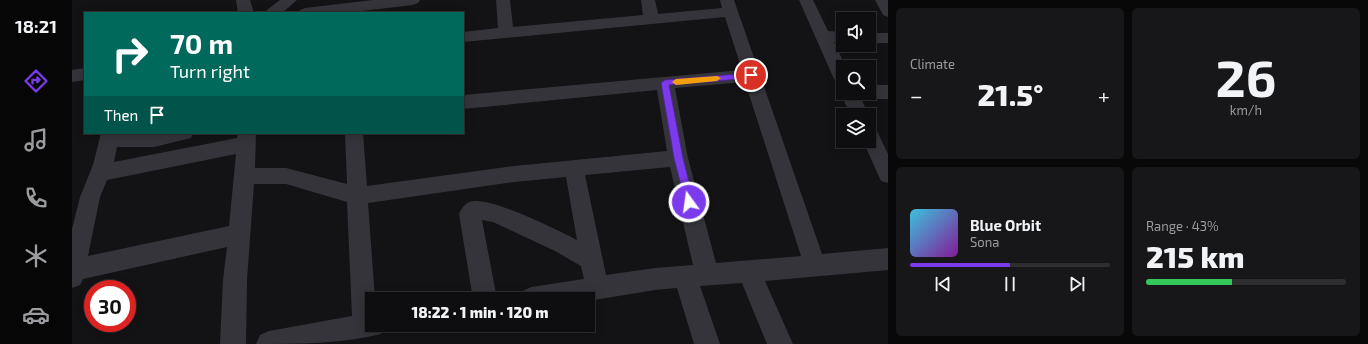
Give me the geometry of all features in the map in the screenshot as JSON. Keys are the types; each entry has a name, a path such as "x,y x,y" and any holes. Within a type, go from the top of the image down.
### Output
{"street":[{"path":"273,12 290,0"},
{"path":"313,12 413,0"},
{"path":"503,0 506,33"},
{"path":"648,0 651,19"},
{"path":"806,0 836,64"},
{"path":"882,0 888,12"},
{"path":"464,36 651,19 729,6 815,265"},
{"path":"823,36 836,37"},
{"path":"876,38 888,38"},
{"path":"72,76 84,74"},
{"path":"464,102 751,75"},
{"path":"665,83 678,158 706,344"},
{"path":"876,92 888,92"},
{"path":"179,134 154,139 109,136 103,165 90,197 73,274 240,234"},
{"path":"354,134 366,292"},
{"path":"100,173 246,138 245,176 235,280 233,344"},
{"path":"876,148 886,168"},
{"path":"245,176 286,176 358,196 514,174 678,158"},
{"path":"574,168 597,288"},
{"path":"483,292 470,214 475,210 495,213 563,244 592,260"},
{"path":"573,292 656,279 888,259"},
{"path":"749,271 780,344"},
{"path":"269,344 365,326"}],"slow traffic":[{"path":"676,82 717,78"}],"route":[{"path":"689,202 678,158 665,83 751,75"}]}
